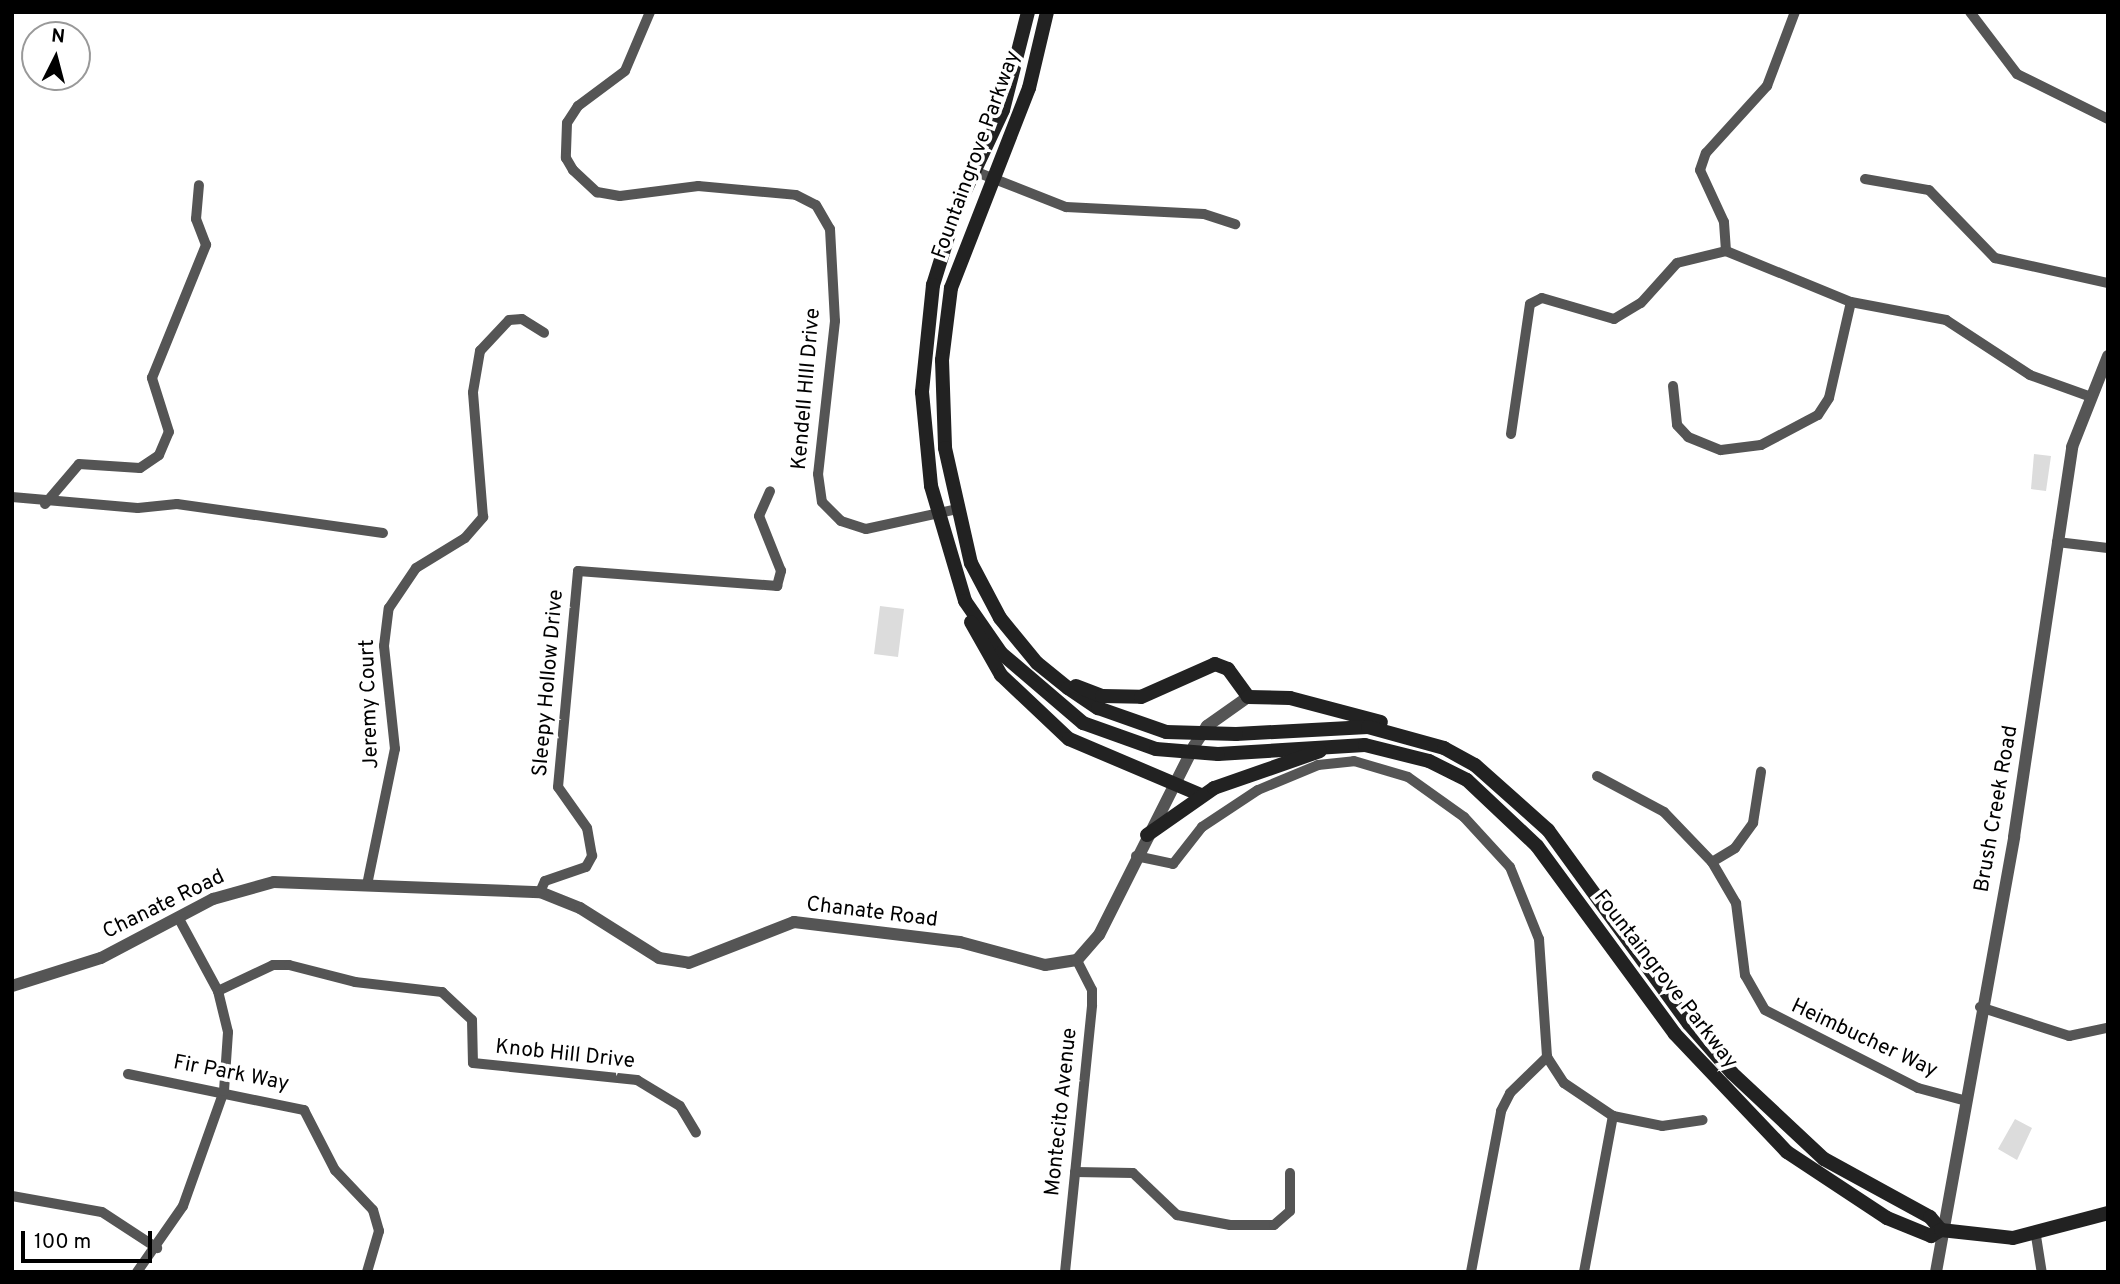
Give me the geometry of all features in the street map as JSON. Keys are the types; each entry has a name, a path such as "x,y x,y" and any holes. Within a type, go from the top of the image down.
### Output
{"main road":[{"name":"Fountaingrove Parkway","path":"1028,12 1003,110 974,171 944,245 926,321 922,421 936,514 965,601 1001,653 1055,704 1083,723 1156,749 1218,754 1365,745 1429,761 1505,810 1675,1034 1787,1152 1887,1218 1931,1236 1941,1230 1930,1217 1849,1177 1798,1138 1689,1024 1538,820 1475,765 1427,742 1333,725 1236,734 1166,732 1098,708 1037,663 985,596 958,509 943,421 945,324 958,261 989,178 1029,88 1047,12"},
{"path":"965,601 993,664 1037,712 1069,739 1200,795"},
{"path":"1037,663 1073,685 1121,699 1164,691 1197,668 1215,664 1228,669 1248,697 1290,698 1340,710 1427,742"},
{"path":"1147,835 1200,795 1325,749 1365,745"},
{"path":"1941,1230 2036,1236 2108,1213"}],"street":[{"name":"Kendell HIll Drive","path":"650,12 625,71 578,106 567,123 566,158 573,170 597,192 620,196 698,186 796,195 816,205 830,229 835,321 818,474 822,502 841,521 866,529 958,509"},
{"path":"1726,251 1724,222 1700,170 1706,153 1767,86 1795,12"},
{"path":"1970,12 2017,74 2108,119"},
{"path":"974,171 1066,207 1204,214 1235,224"},
{"path":"1865,179 1929,190 1994,258 2108,283"},
{"path":"45,504 79,464 140,468 159,455 169,432 152,377 178,305 199,271 205,245 196,219 199,185"},
{"path":"1511,434 1530,304 1542,298 1614,319 1641,303 1678,263 1726,251 1852,302 1947,320 2030,375 2091,397"},
{"path":"1672,386 1672,407 1688,437 1721,450 1761,446 1818,415 1829,398 1852,302"},
{"name":"Jeremy Court","path":"367,885 395,749 384,646 389,608 416,568 465,538 483,517 473,393 484,344 509,320 522,318 544,333"},
{"name":"Brush Creek Road","path":"1936,1272 1963,1100 2014,837 2072,447 2108,356"},
{"name":"Sleepy Hollow Drive","path":"540,892 545,881 586,867 592,856 587,828 558,787 578,571 777,586 781,571 759,516 770,491"},
{"path":"12,498 45,504 177,504 383,533"},
{"path":"2057,542 2108,548"},
{"path":"1077,960 1099,935 1136,856 1207,726 1248,697"},
{"path":"1136,856 1173,864 1202,827 1276,780 1318,765 1354,761 1408,777 1464,817 1515,878 1539,939 1547,1057 1577,1096 1613,1116 1662,1126 1703,1120"},
{"path":"1712,862 1735,848 1753,823 1761,772"},
{"name":"Heimbucher Way","path":"1597,776 1664,812 1712,862 1736,903 1745,975 1765,1010 1783,1025 1918,1088 1963,1100"},
{"name":"Chanate Road","path":"12,986 101,958 255,884 367,885 540,892 673,962 722,955 794,922 960,942 1035,963 1077,960"},
{"path":"137,1272 157,1248 201,1163 223,1091 228,1032 218,991 179,919"},
{"name":"Montecito Avenue","path":"1065,1272 1092,1005 1077,960"},
{"name":"Knob Hill Drive","path":"218,991 273,965 289,965 355,982 442,992 472,1020 473,1063 637,1080 680,1106 696,1133"},
{"path":"1980,1007 2069,1036 2108,1028"},
{"path":"1471,1272 1501,1111 1510,1093 1547,1057"},
{"name":"Fir Park Way","path":"128,1074 292,1104 314,1121 335,1170 373,1210 379,1231 367,1272"},
{"path":"1584,1272 1613,1116"},
{"path":"1075,1172 1133,1173 1177,1216 1230,1225 1274,1225 1290,1212 1290,1173"},
{"path":"12,1196 102,1212 157,1248"},
{"path":"2036,1236 2042,1272"}],"shaded area":[{"path":"2034,454 2051,456 2046,491 2031,489"},
{"path":"880,606 904,609 898,657 874,654"},
{"path":"2015,1119 2032,1128 2017,1160 1998,1149"}]}
